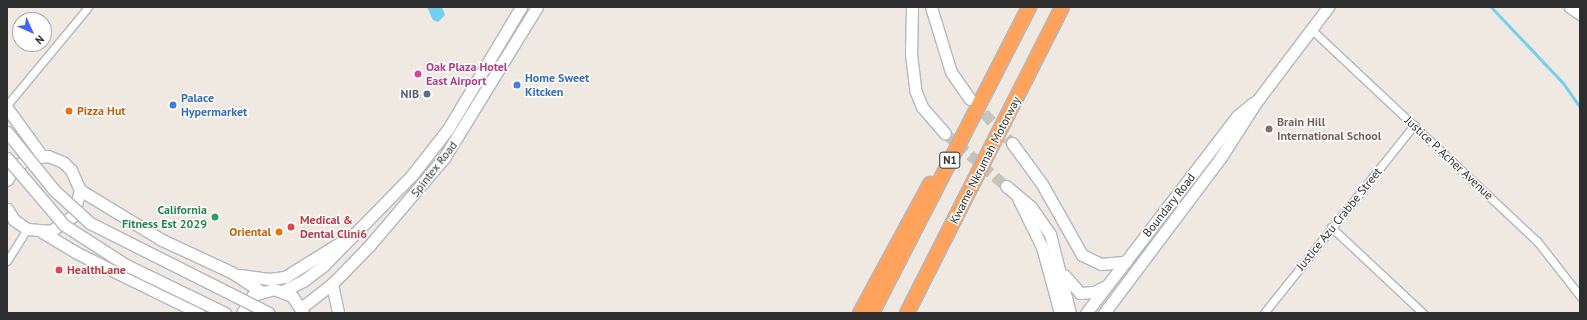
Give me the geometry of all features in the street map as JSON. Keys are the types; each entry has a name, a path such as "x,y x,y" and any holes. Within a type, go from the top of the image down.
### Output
{"highway":[{"name":"N1","path":"872,313 1029,7"},
{"name":"Kwame Nkrumah Motorway","path":"907,313 1062,7"},
{"path":"860,313 918,202 952,157"}],"main road":[{"name":"Spintex Road","path":"283,291 310,277 357,234 390,200 448,129 521,7"},
{"name":"Spintex Road","path":"303,311 332,284 387,227 444,158 537,7"},
{"path":"912,7 911,54 916,92 922,107 945,133"},
{"path":"931,7 951,72 970,99"},
{"name":"Boundary Road","path":"1104,313 1222,157 1257,101 1328,7"},
{"path":"1570,7 1580,14"},
{"name":"Boundary Road","path":"1086,313 1237,116 1257,101"},
{"path":"7,107 42,156"},
{"path":"7,132 54,190 90,223 269,313"},
{"path":"1012,143 1042,184 1082,255 1101,264 1126,262"},
{"path":"7,180 19,164 42,156 53,158 68,166 75,174 80,190 77,208 70,219 59,228 42,232"},
{"path":"7,158 64,225 126,265 225,313"},
{"path":"1006,186 1041,218 1050,234 1060,268 1070,313"},
{"path":"80,190 162,240 231,272 252,278 285,277 357,234"},
{"path":"1018,197 1042,247 1060,313"},
{"path":"7,209 14,220 27,229 42,232 75,252 199,313"},
{"path":"1060,268 1066,281 1080,293 1094,292 1110,283"},
{"path":"231,272 260,292"},
{"path":"332,284 338,313"},
{"path":"242,313 248,301 260,292 283,291 296,299 303,311"},
{"path":"1056,301 1056,313"}],"street":[{"path":"7,107 88,7"},
{"name":"Justice P. Acher Avenue","path":"1311,28 1537,241 1580,296"},
{"name":"Justice Azu Crabbe Street","path":"1264,313 1331,227 1414,125"},
{"path":"1331,227 1424,313"},
{"path":"7,261 27,229"}],"water":[{"path":"427,7 442,7 445,15 438,22 433,20"}],"waterway":[{"path":"1491,7 1563,83 1580,107"}],"tunnel":[{"path":"973,101 1012,143"},
{"path":"945,133 1006,186"}],"place":[{"name":"Oak Plaza Hotel East Airport","path":"418,74"},
{"name":"Home Sweet Kitcken","path":"517,85"},
{"name":"NIB","path":"427,94"},
{"name":"Palace Hypermarket","path":"173,105"},
{"name":"Pizza Hut","path":"69,111"},
{"name":"Brain Hill International School","path":"1269,129"},
{"name":"California Fitness Est 2029","path":"215,217"},
{"name":"Medical & Dental Clini6","path":"291,227"},
{"name":"Oriental","path":"279,232"},
{"name":"HealthLane","path":"59,270"}]}
